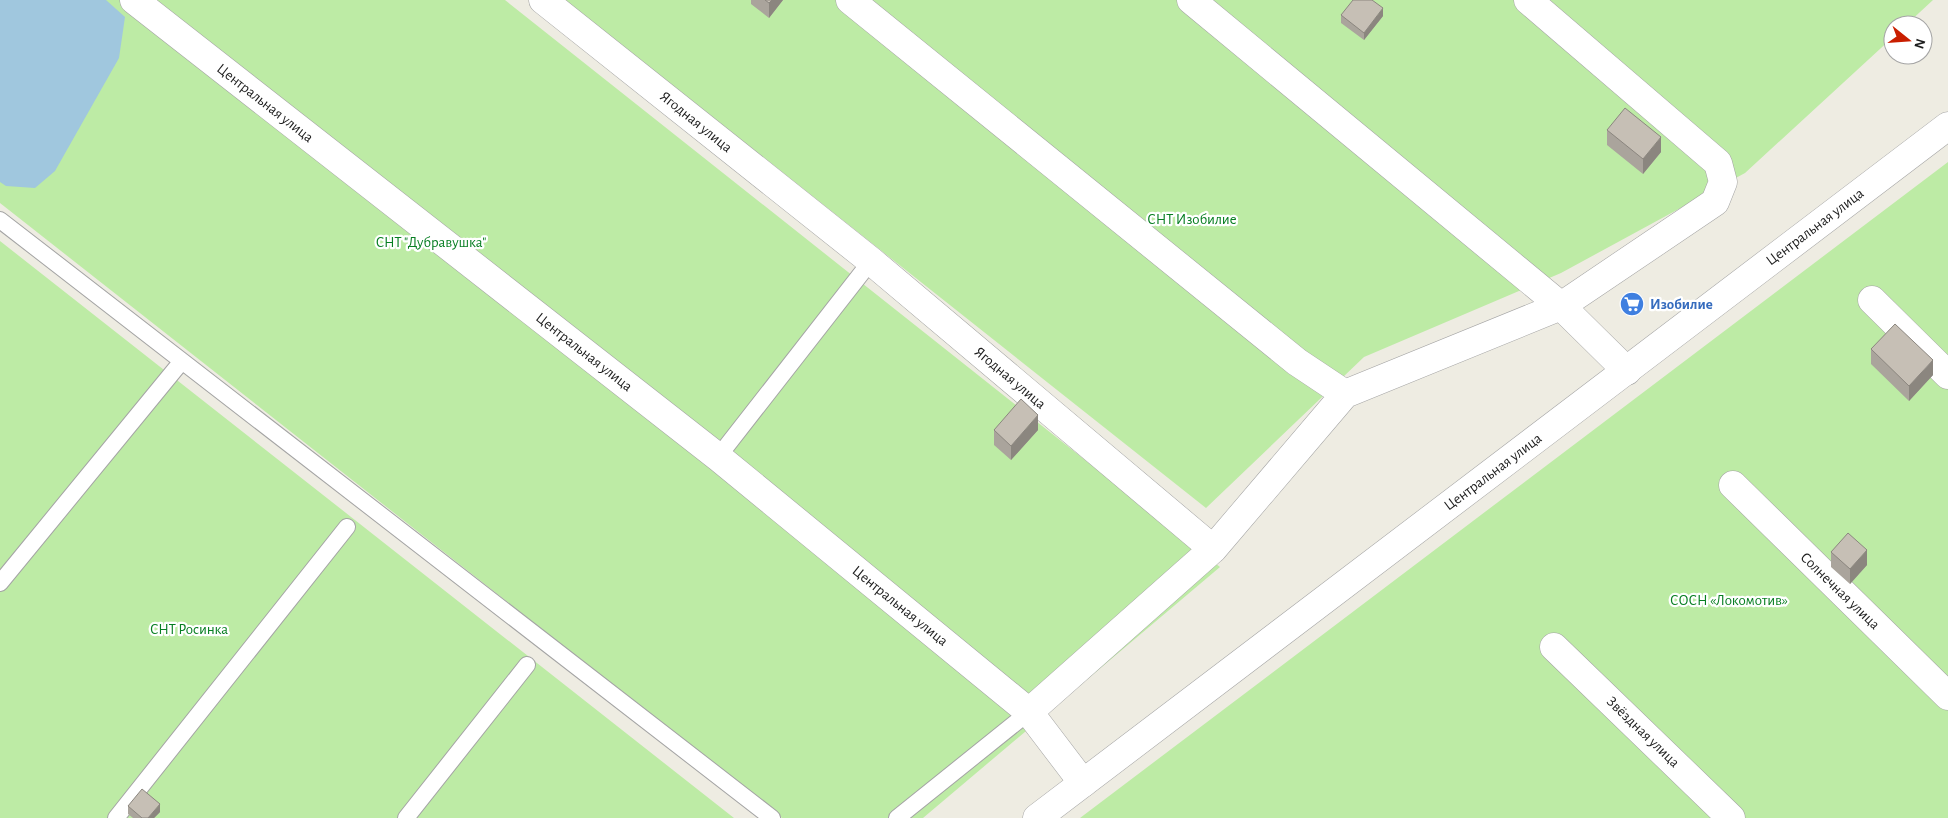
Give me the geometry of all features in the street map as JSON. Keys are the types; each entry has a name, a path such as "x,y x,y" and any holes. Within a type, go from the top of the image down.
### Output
{"street":[{"name":"Центральная улица","path":"134,0 718,457 1029,712"},
{"name":"Ягодная улица","path":"544,0 871,261 1213,550"},
{"path":"850,0 1297,362 1345,394"},
{"path":"1191,0 1561,306 1627,370"},
{"path":"1083,783 1029,712 1213,550 1345,394 1561,306 1715,202 1723,182 1718,163 1528,0"},
{"name":"Центральная улица","path":"1037,818 1948,126"},
{"path":"1872,300 1948,376"},
{"name":"Солнечная улица","path":"1733,485 1948,696"},
{"name":"Звёздная улица","path":"1554,647 1731,818"}],"lane":[{"path":"0,220 772,818"},
{"path":"718,457 871,261"},
{"path":"0,583 182,361"},
{"path":"116,818 347,527"},
{"path":"406,818 527,665"},
{"path":"897,818 1029,712"}],"green space":[{"name":"СНТ \"Дубравушка\"","path":"0,0 505,0 1220,567 923,818 782,818 0,203"},
{"name":"СНТ Изобилие","path":"565,0 1933,0 1917,15 1883,15 1883,46 1745,173 1561,273 1364,357 1206,508"},
{"name":"СОСН «Локомотив»","path":"1948,162 1948,818 1080,818"},
{"name":"СНТ Росинка","path":"0,241 734,818 0,818"}],"water":[{"path":"0,0 106,0 125,17 119,58 55,171 35,188 6,186 0,182"}],"building":[{"path":"1353,0 1372,0 1383,8 1364,33 1341,15"},
{"path":"1625,108 1661,137 1643,159 1607,130"},
{"path":"1895,324 1933,360 1909,386 1871,349"},
{"path":"1021,399 1038,415 1011,446 994,430"},
{"path":"1848,533 1867,550 1850,569 1831,552"},
{"path":"142,789 160,804 148,818 142,818 128,806"}],"place":[{"name":"Изобилие","path":"1632,304"}]}
